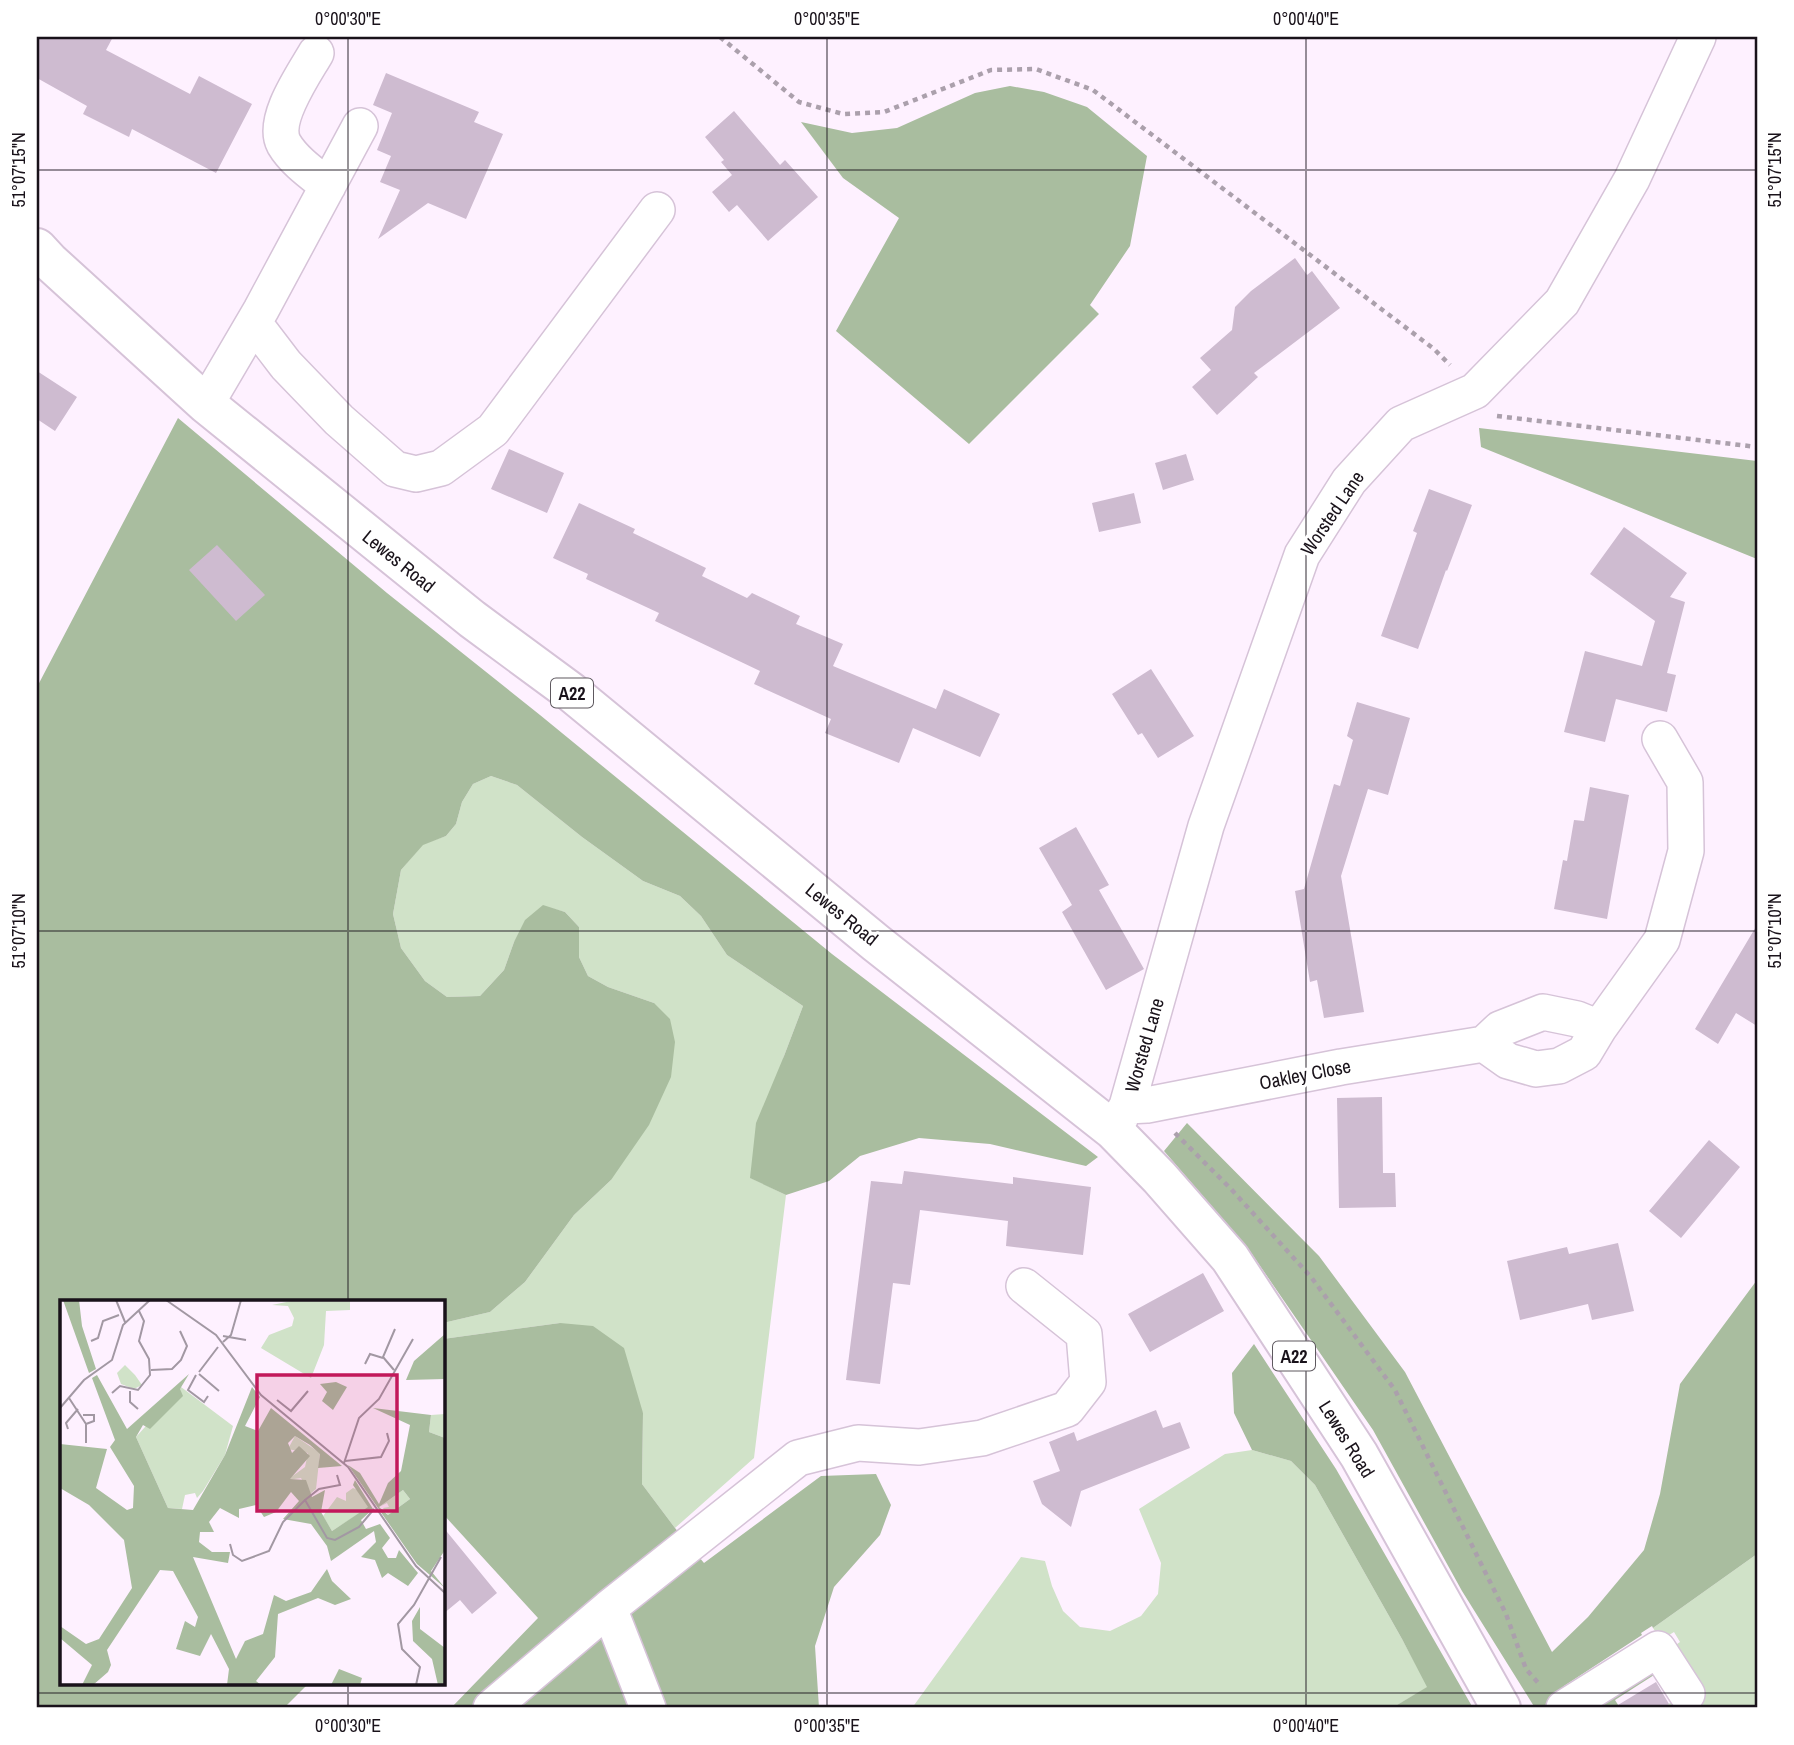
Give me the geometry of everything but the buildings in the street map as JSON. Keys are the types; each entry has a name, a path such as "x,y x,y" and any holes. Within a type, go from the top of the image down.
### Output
{"highway":[{"name":"Lewes Road","path":"37,248 206,404 472,619 571,692 876,943 1129,1114 1159,1177 1230,1258 1359,1455 1501,1708"}],"street":[{"name":"Worsted Lane","path":"1129,1114 1206,826 1302,555 1349,481 1401,424 1475,391 1562,302 1632,179 1698,37"},
{"path":"316,53 284,114 281,134 289,150 328,186"},
{"path":"206,404 254,323 360,126"},
{"path":"254,323 286,365 331,411 395,469 416,474 441,468 493,430 657,210"},
{"path":"1484,1044 1508,1060 1536,1069 1559,1066 1584,1053 1662,940 1686,850 1685,782 1660,739"},
{"name":"Oakley Close","path":"1129,1114 1341,1067 1484,1044 1500,1029 1543,1012 1577,1019 1599,1028"},
{"path":"491,1708 609,1608 799,1458 859,1443 919,1447 982,1438 1067,1409 1088,1382 1084,1334 1024,1286"},
{"path":"609,1608 648,1708"},
{"path":"1563,1708 1660,1642 1687,1694"}],"path":[{"path":"720,37 799,102 843,114 884,112 991,70 1036,69 1093,90 1434,349 1475,391 1491,415 1757,447"},
{"path":"1129,1114 1231,1189 1311,1277 1395,1390 1506,1614 1526,1669"}],"green space":[{"path":"1010,86 1044,92 1087,107 1147,156 1130,246 1090,305 1099,314 969,444 836,331 899,218 843,178 801,122 852,133 897,128 975,93"},
{"path":"178,418 387,593 832,954 1098,1157 1086,1166 990,1144 919,1138 860,1156 829,1181 786,1195 750,1178 756,1123 803,1006 727,955 701,916 680,896 643,881 517,785 491,776 473,784 462,802 456,824 446,836 423,845 401,870 393,914 401,948 425,981 447,997 480,996 504,970 525,920 543,905 565,912 579,927 579,957 588,976 608,987 654,1003 670,1019 675,1042 671,1077 649,1125 611,1180 574,1215 525,1282 490,1312 444,1323 444,1300 60,1300 60,1686 306,1686 284,1708 37,1708 37,687"},
{"path":"1479,428 1757,461 1757,559 1481,447"},
{"path":"491,776 517,785 643,881 680,896 701,916 727,955 803,1006 784,1056 751,1178 786,1195 754,1458 675,1528 642,1484 643,1413 560,1323 444,1339 444,1323 490,1312 525,1282 574,1215 611,1180 654,1003 608,987 588,976 579,957 579,927 565,912 543,906 514,942 504,970 480,996 447,997 425,981 401,948 393,914 401,870 423,844 446,836 456,824 462,802 473,784"},
{"path":"1187,1123 1319,1256 1405,1372 1552,1652 1588,1617 1644,1550 1660,1494 1680,1384 1757,1280 1757,1554 1653,1628 1652,1626 1641,1633 1642,1635 1564,1686 1579,1706 1647,1664 1654,1675 1615,1700 1620,1708 1535,1708 1462,1591 1373,1430 1247,1247 1164,1151"},
{"path":"560,1323 593,1326 624,1348 643,1413 642,1484 704,1563 821,1476 876,1474 891,1505 880,1535 834,1587 815,1646 819,1708 451,1708 538,1618 444,1515 444,1339"},
{"path":"1254,1344 1336,1469 1473,1708 1392,1708 1427,1687 1402,1639 1315,1485 1291,1461 1252,1450 1234,1413 1232,1373"},
{"path":"1252,1450 1291,1461 1315,1485 1428,1687 1392,1708 912,1708 1021,1557 1045,1561 1063,1611 1080,1627 1110,1631 1141,1616 1158,1594 1161,1563 1139,1509 1225,1454"},
{"path":"1757,1554 1757,1708 1662,1708 1680,1697 1667,1651 1680,1642 1674,1632 1661,1640 1653,1628"}]}
